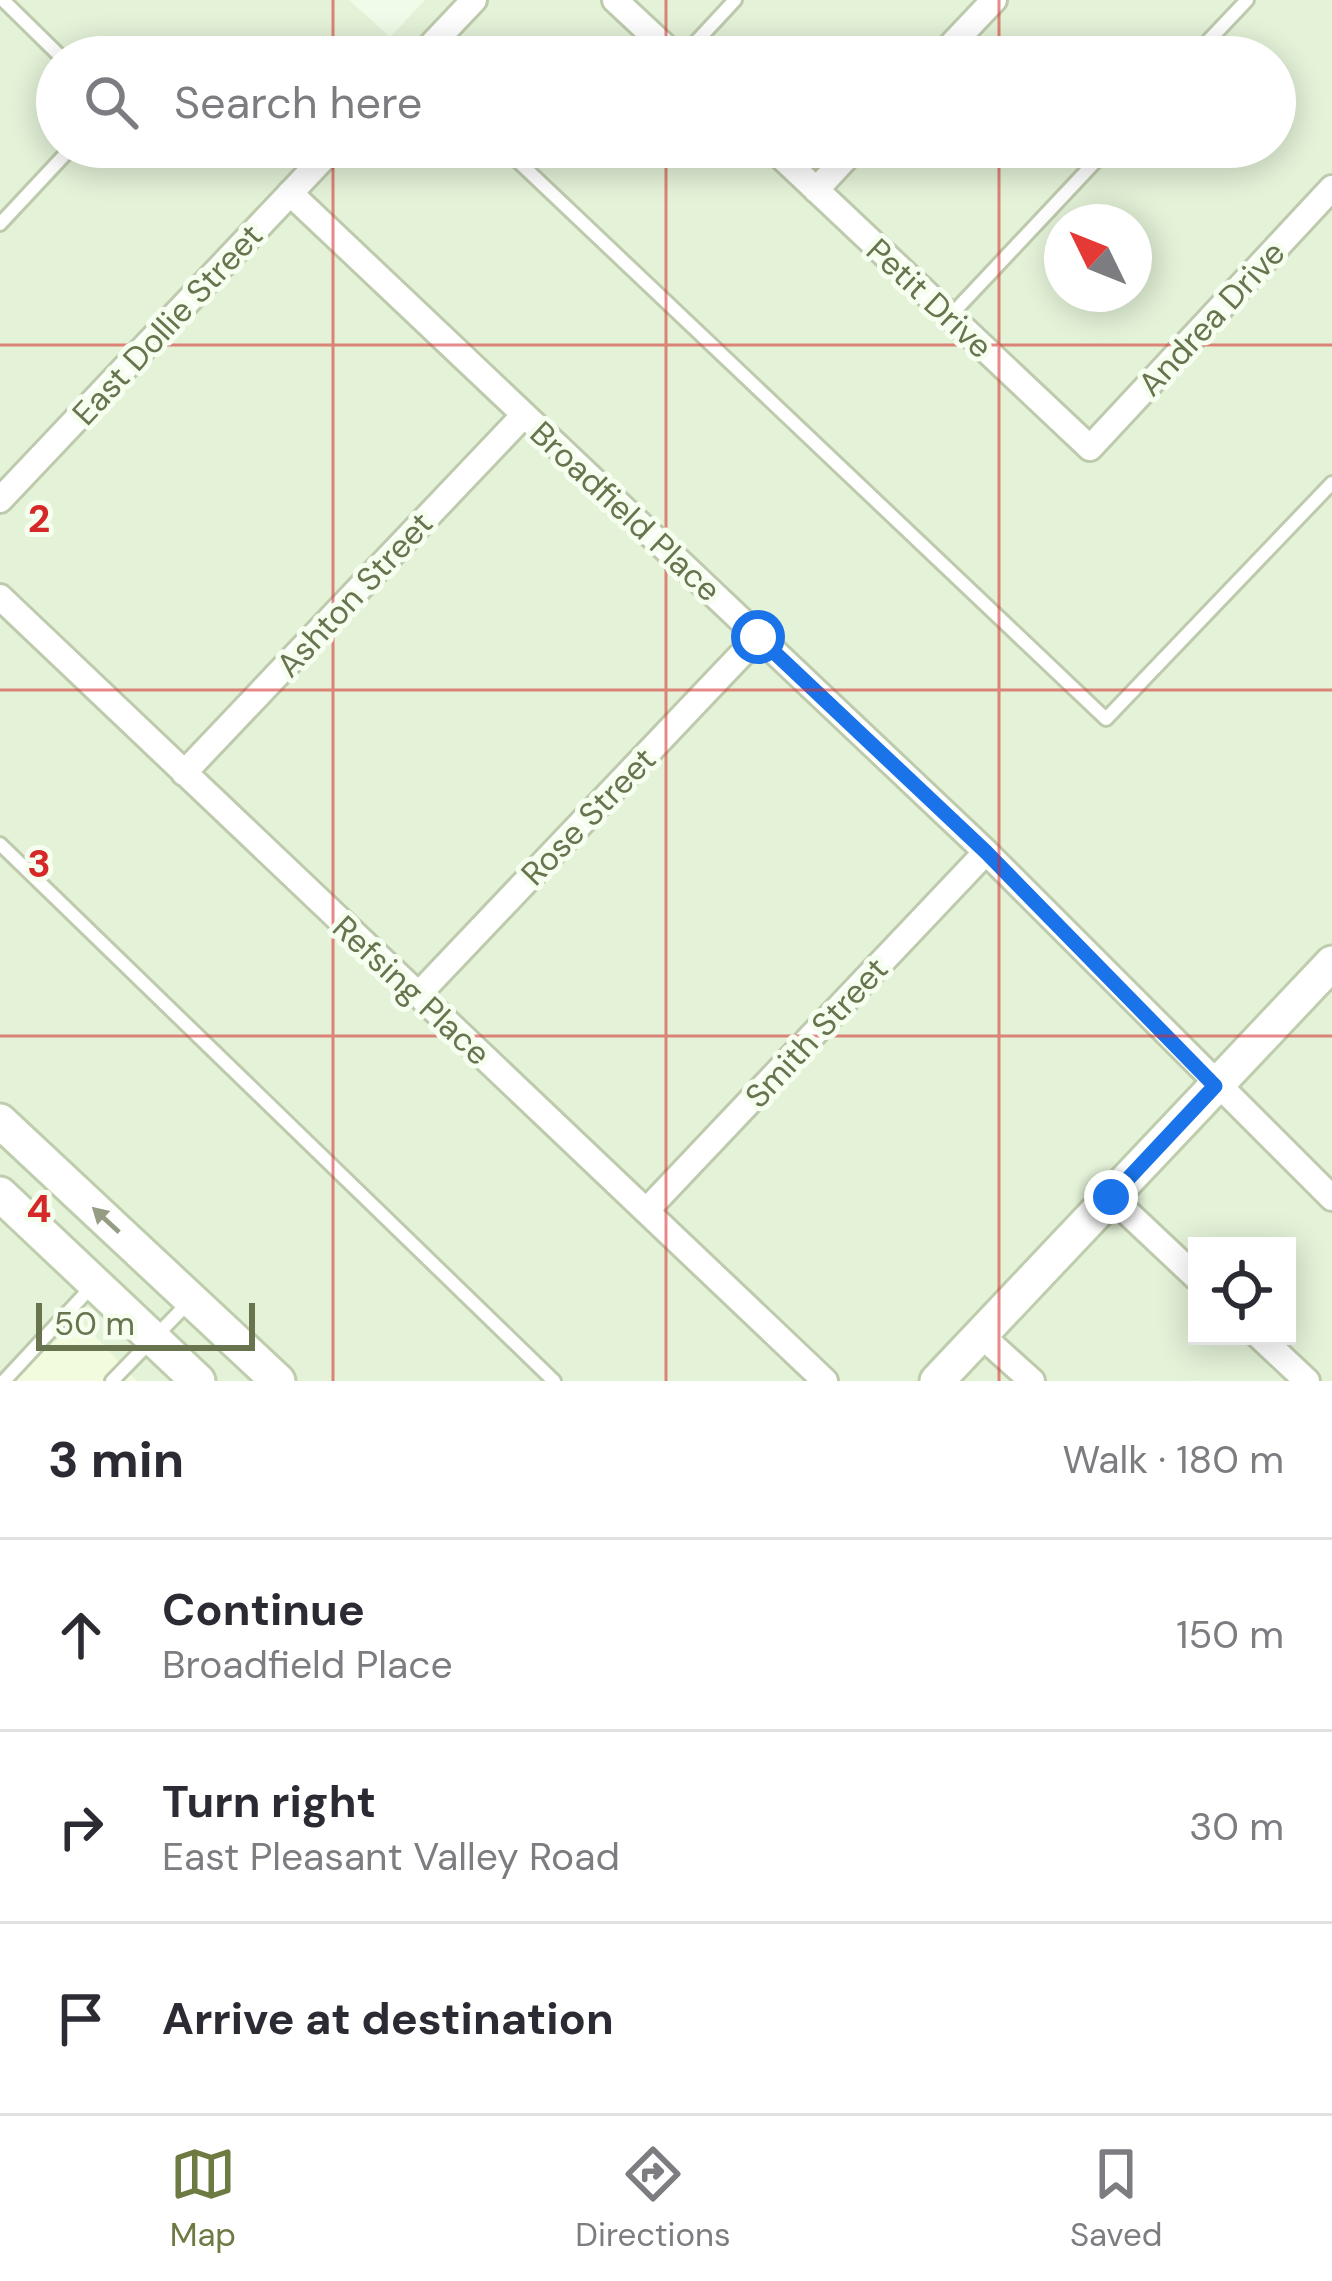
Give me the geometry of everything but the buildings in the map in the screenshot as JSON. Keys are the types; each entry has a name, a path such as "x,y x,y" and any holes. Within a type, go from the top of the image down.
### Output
{"main road":[{"path":"938,1381 1332,963"},
{"path":"0,1120 278,1381"},
{"path":"0,1194 198,1381"}],"street":[{"path":"440,36 474,0"},
{"path":"615,0 655,36"},
{"path":"960,36 994,0"},
{"name":"East Dollie Street","path":"0,500 314,168"},
{"name":"Petit Drive","path":"793,168 1090,448"},
{"path":"816,190 836,168"},
{"name":"Andrea Drive","path":"1090,448 1332,188"},
{"name":"Broadfield Place","path":"290,193 986,852 1332,1198"},
{"name":"Ashton Street","path":"184,773 524,415"},
{"name":"Refsing Place","path":"0,598 825,1381"},
{"name":"Rose Street","path":"418,995 758,637"},
{"name":"Smith Street","path":"646,1211 986,852"},
{"path":"1111,1197 1188,1270"},
{"path":"981,1335 1032,1381"},
{"path":"1269,1345 1307,1381"}],"lane":[{"path":"3,0 40,36"},
{"path":"700,36 735,0"},
{"path":"1213,36 1247,0"},
{"path":"0,224 52,168"},
{"path":"525,168 1106,719 1332,483"},
{"path":"950,316 1089,168"},
{"path":"0,844 554,1381"},
{"path":"4,1381 95,1282"},
{"path":"112,1381 191,1300"}],"shaded area":[{"path":"0,0 349,0 389,36 36,36 36,168 1296,168 1296,36 391,36 425,0 1332,0 1332,1381 0,1381"},
{"path":"79,1319 137,1381 12,1381"}],"route":[{"path":"758,637 986,852 1215,1086 1111,1197"}]}
